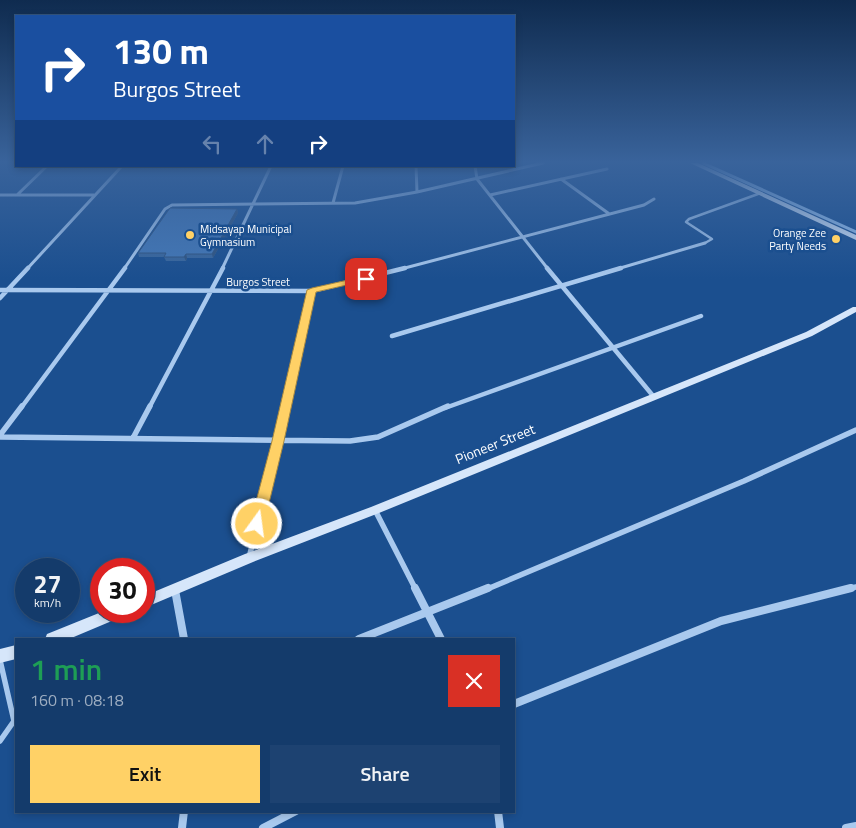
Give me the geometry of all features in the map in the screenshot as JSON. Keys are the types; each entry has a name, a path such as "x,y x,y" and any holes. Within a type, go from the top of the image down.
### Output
{"main road":[{"path":"775,202 856,238"},
{"name":"Pioneer Street","path":"155,598 249,558 375,510 809,334 856,309"},
{"path":"54,638 91,623"},
{"path":"0,656 15,652"}],"street":[{"path":"0,298 88,202"},
{"path":"0,436 109,291 164,210 180,204 368,202"},
{"path":"495,202 561,286 654,397"},
{"path":"592,202 608,213"},
{"name":"Burgos Street","path":"0,290 312,290 362,280 608,213 644,205 650,202"},
{"path":"133,438 212,291 253,204"},
{"path":"392,336 705,243"},
{"path":"249,558 312,290"},
{"path":"0,436 278,441 350,441 378,438 451,405 701,316"},
{"path":"362,638 429,613 744,481 856,430"},
{"path":"375,510 441,638"},
{"path":"515,704 721,622 856,587"},
{"path":"175,590 184,638"},
{"path":"182,828 184,813"},
{"path":"263,828 292,813"},
{"path":"498,813 500,828"},
{"path":"846,828 856,826"}],"lane":[{"path":"705,243 712,239 689,226 686,222 689,219 737,202"},
{"path":"0,660 14,721 0,741"}],"building":[{"name":"Midsayap Municipal Gymnasium","path":"170,208 237,209 212,254 186,254 184,257 164,257 166,253 138,253"}],"waterway":[{"path":"789,202 856,232"}],"place":[{"name":"Midsayap Municipal Gymnasium","path":"190,235"},
{"name":"Orange Zee Party Needs","path":"836,239"}],"route":[{"path":"257,524 312,290 366,279"}]}
